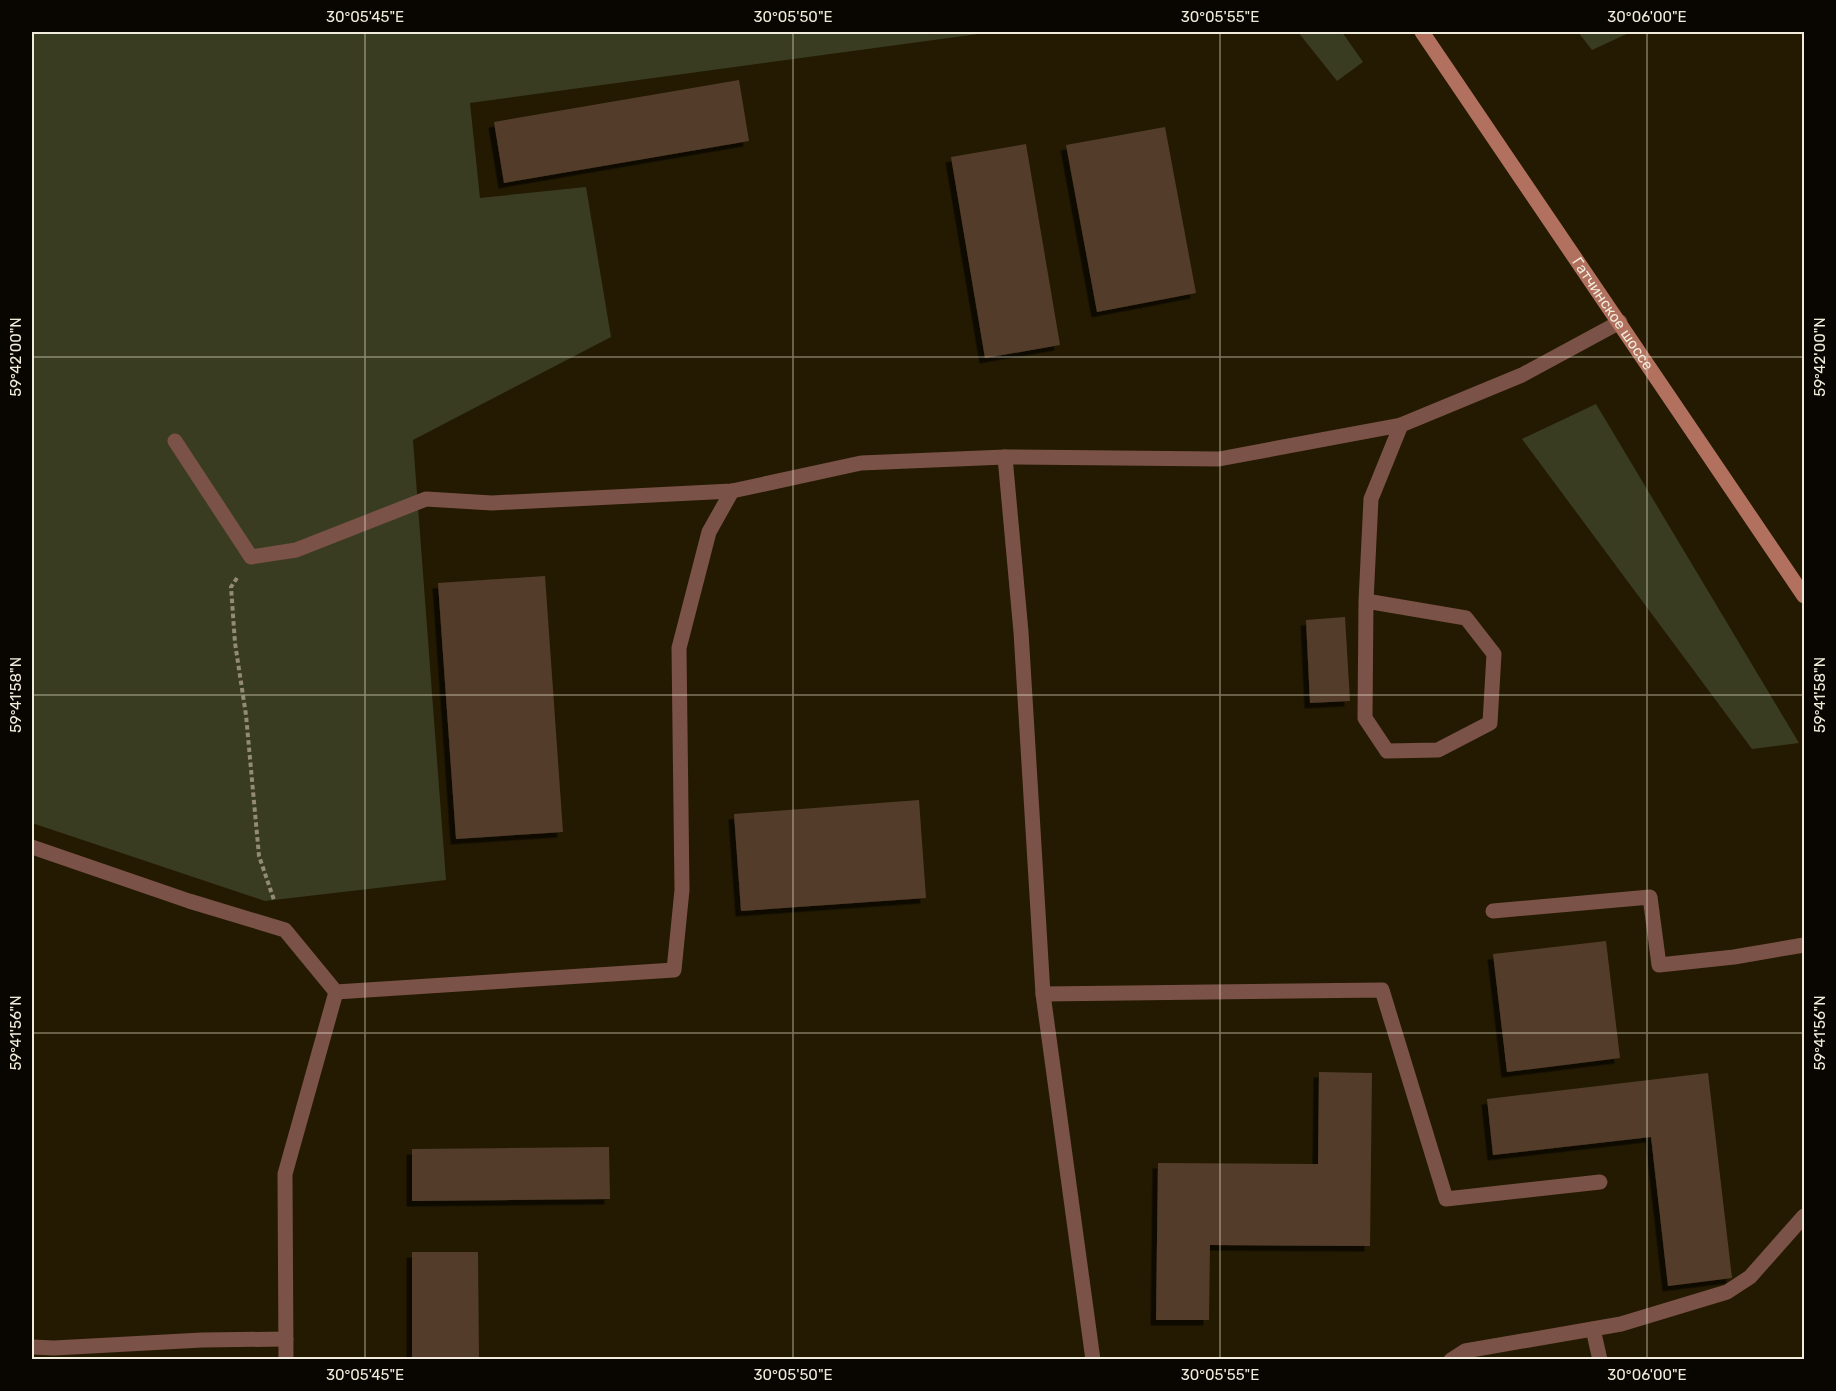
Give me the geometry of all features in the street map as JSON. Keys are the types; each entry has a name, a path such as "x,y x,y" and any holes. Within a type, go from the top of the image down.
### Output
{"main road":[{"name":"Гатчинское шоссе","path":"1422,32 1804,596"}],"lane":[{"path":"175,441 251,557 296,550 426,499 492,503 732,491 861,463 1005,457 1219,459 1401,425 1522,375 1620,322"},
{"path":"1366,601 1466,618 1494,654 1490,723 1438,750 1387,751 1365,718 1366,601 1371,499 1401,425"},
{"path":"1005,457 1021,632 1043,994 1093,1359"},
{"path":"336,992 674,970 682,890 679,648 709,532 732,491"},
{"path":"32,847 189,901 285,930 336,992"},
{"path":"1493,911 1650,897 1659,965 1734,957 1804,945"},
{"path":"1043,994 1382,990 1446,1199 1600,1182"},
{"path":"286,1359 285,1174 336,992"},
{"path":"1451,1359 1465,1351 1621,1324 1727,1292 1750,1276 1804,1216"},
{"path":"1593,1329 1600,1359"},
{"path":"32,1347 286,1339"}],"path":[{"path":"251,557 231,587 235,643 246,715 259,856 285,930"}],"green space":[{"path":"32,32 993,32 470,103 480,198 586,187 611,337 413,440 446,880 265,901 32,823"},
{"path":"1298,32 1342,32 1363,62 1337,81"},
{"path":"1578,32 1631,32 1592,50"},
{"path":"1596,404 1799,743 1752,749 1522,439"}],"building":[{"path":"739,80 749,141 504,183 494,122"},
{"path":"1165,127 1196,293 1097,312 1066,145"},
{"path":"1026,144 1060,345 985,358 951,157"},
{"path":"545,576 563,832 456,839 438,583"},
{"path":"1345,617 1350,701 1310,703 1306,620"},
{"path":"919,800 926,898 741,911 734,814"},
{"path":"1606,941 1620,1058 1507,1072 1493,954"},
{"path":"1319,1072 1372,1073 1370,1246 1210,1245 1209,1320 1156,1320 1158,1163 1318,1164"},
{"path":"1708,1073 1732,1278 1668,1286 1651,1137 1493,1155 1487,1099"},
{"path":"609,1147 610,1199 412,1201 412,1149"},
{"path":"412,1252 478,1252 479,1360 412,1360"}]}
